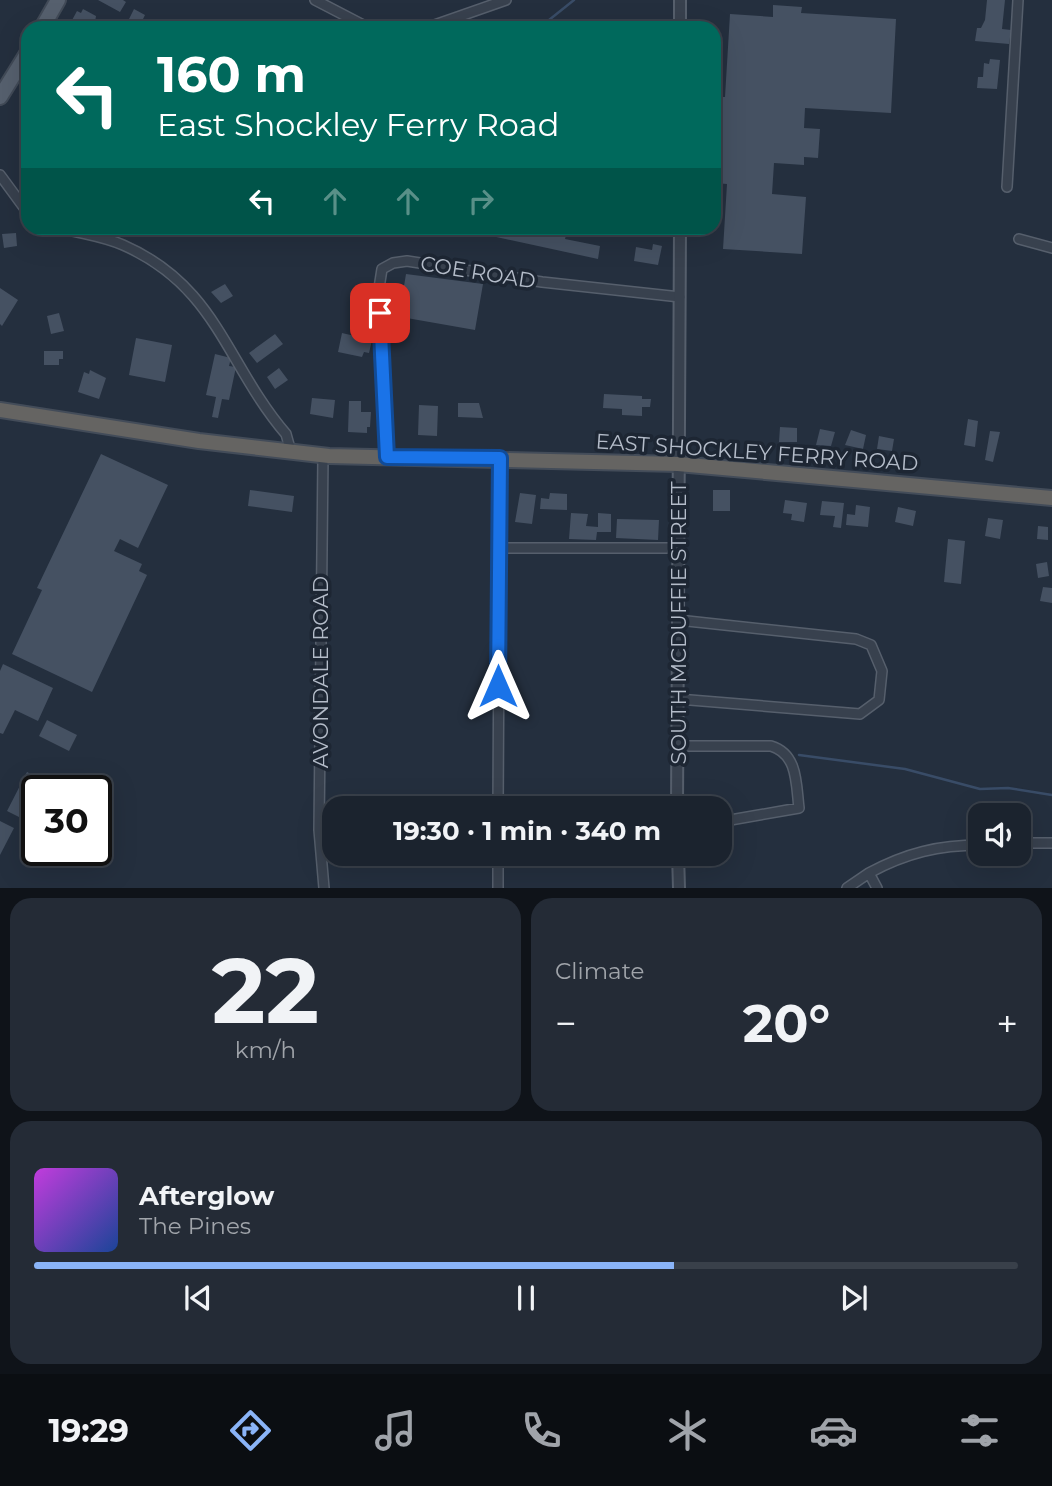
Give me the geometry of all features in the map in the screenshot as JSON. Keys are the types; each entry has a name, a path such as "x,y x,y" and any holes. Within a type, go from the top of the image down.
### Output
{"highway":[{"name":"EAST SHOCKLEY FERRY ROAD","path":"0,410 323,456 678,464 1052,498"}],"main road":[{"path":"46,21 58,0"},
{"path":"3,88 21,61"}],"street":[{"path":"315,0 356,21"},
{"path":"446,21 506,0"},
{"path":"680,0 680,21"},
{"path":"1007,187 1018,0"},
{"path":"0,175 21,204"},
{"path":"86,235 125,246 183,283 206,311 286,434 291,452"},
{"name":"SOUTH MCDUFFIE STREET","path":"677,796 680,235"},
{"path":"1019,239 1052,248"},
{"name":"COE ROAD","path":"387,457 379,288 382,269 393,263 407,261 542,282 680,297"},
{"name":"AVONDALE ROAD","path":"323,456 319,830 324,887"},
{"path":"498,796 500,458"},
{"path":"499,548 677,548"},
{"path":"677,620 856,639 872,645 878,654 882,692 879,701 860,714 678,699"},
{"path":"677,746 780,748 794,767 799,808 732,820"},
{"path":"1031,843 1052,843"},
{"path":"848,887 869,873 920,851 943,845 968,845"},
{"path":"498,866 498,887"},
{"path":"678,866 679,887"},
{"path":"869,873 877,887"}],"building":[{"path":"98,0 123,0 126,2 120,12"},
{"path":"987,0 1005,0 1002,29 1011,30 1009,44 975,41 977,28 981,28 985,20"},
{"path":"773,5 802,7 801,13 896,19 891,113 805,108 804,128 820,129 818,158 804,157 804,165 774,163 772,194 806,197 802,254 723,249 727,184 721,184 721,97 725,97 730,14 773,17"},
{"path":"83,9 96,16 95,21 72,21 77,11 81,13"},
{"path":"134,9 145,15 142,21 129,19"},
{"path":"990,59 1000,60 997,89 977,88 978,77 983,77 984,63 989,64"},
{"path":"16,233 17,246 4,248 2,234"},
{"path":"487,235 566,235 565,239 600,246 598,259"},
{"path":"653,244 662,246 658,265 634,261 636,247 652,250"},
{"path":"406,274 483,284 475,330 401,317 402,310 395,309 399,285 404,286"},
{"path":"225,284 233,296 221,303 211,292"},
{"path":"0,288 18,300 2,326 0,324"},
{"path":"59,313 64,331 51,334 47,316"},
{"path":"342,333 372,340 369,353 364,352 362,357 338,352"},
{"path":"275,334 283,344 257,363 249,353"},
{"path":"136,338 172,345 165,382 129,375"},
{"path":"44,351 63,351 63,359 59,359 59,365 44,365"},
{"path":"215,354 231,358 229,366 236,367 229,400 222,399 218,418 212,417 216,397 206,395"},
{"path":"279,368 288,380 275,389 267,377"},
{"path":"90,370 106,378 99,399 78,392 84,372 89,374"},
{"path":"604,394 642,396 642,399 651,399 650,407 642,407 642,416 622,415 622,409 603,408"},
{"path":"312,398 335,400 333,418 310,414"},
{"path":"349,401 361,401 361,412 371,412 367,433 348,432"},
{"path":"458,403 479,403 483,418 458,417"},
{"path":"419,405 438,406 437,436 418,435"},
{"path":"968,419 978,421 975,447 964,445"},
{"path":"780,427 797,428 797,442 779,442"},
{"path":"820,429 835,432 831,446 816,445"},
{"path":"851,430 866,435 863,449 845,445"},
{"path":"990,431 1000,432 993,462 985,460"},
{"path":"879,436 894,439 892,451 877,449"},
{"path":"101,454 168,485 138,548 120,539 114,551 142,564 139,571 147,575 92,692 12,654 42,590 37,588"},
{"path":"250,490 294,496 292,512 248,506"},
{"path":"713,490 730,490 730,511 713,511"},
{"path":"520,493 536,495 532,524 515,522"},
{"path":"550,493 567,494 567,510 540,509 541,498 549,499"},
{"path":"785,500 807,503 804,522 791,520 792,514 783,513"},
{"path":"822,501 844,503 841,528 833,527 835,516 820,515"},
{"path":"856,505 870,507 868,527 846,525 847,514 855,515"},
{"path":"898,507 916,511 913,526 895,522"},
{"path":"571,513 588,514 586,526 598,527 598,513 611,514 611,532 597,532 596,540 569,539"},
{"path":"988,518 1003,520 1000,539 985,536"},
{"path":"617,519 659,520 658,540 616,538"},
{"path":"1038,526 1048,527 1048,540 1037,539"},
{"path":"948,539 965,541 961,584 944,582"},
{"path":"1047,562 1049,576 1038,578 1036,564"},
{"path":"1043,587 1052,588 1052,603 1040,601"},
{"path":"3,664 53,688 38,721 15,710 3,734 0,733 0,671"},
{"path":"47,720 77,735 69,751 39,736"},
{"path":"21,784 21,813 19,817 7,811"},
{"path":"0,821 14,828 0,855"}],"waterway":[{"path":"548,21 574,0"},
{"path":"799,755 905,769 980,789 1008,788 1052,795"}],"route":[{"path":"380,313 387,457 500,458 498,686"}]}
